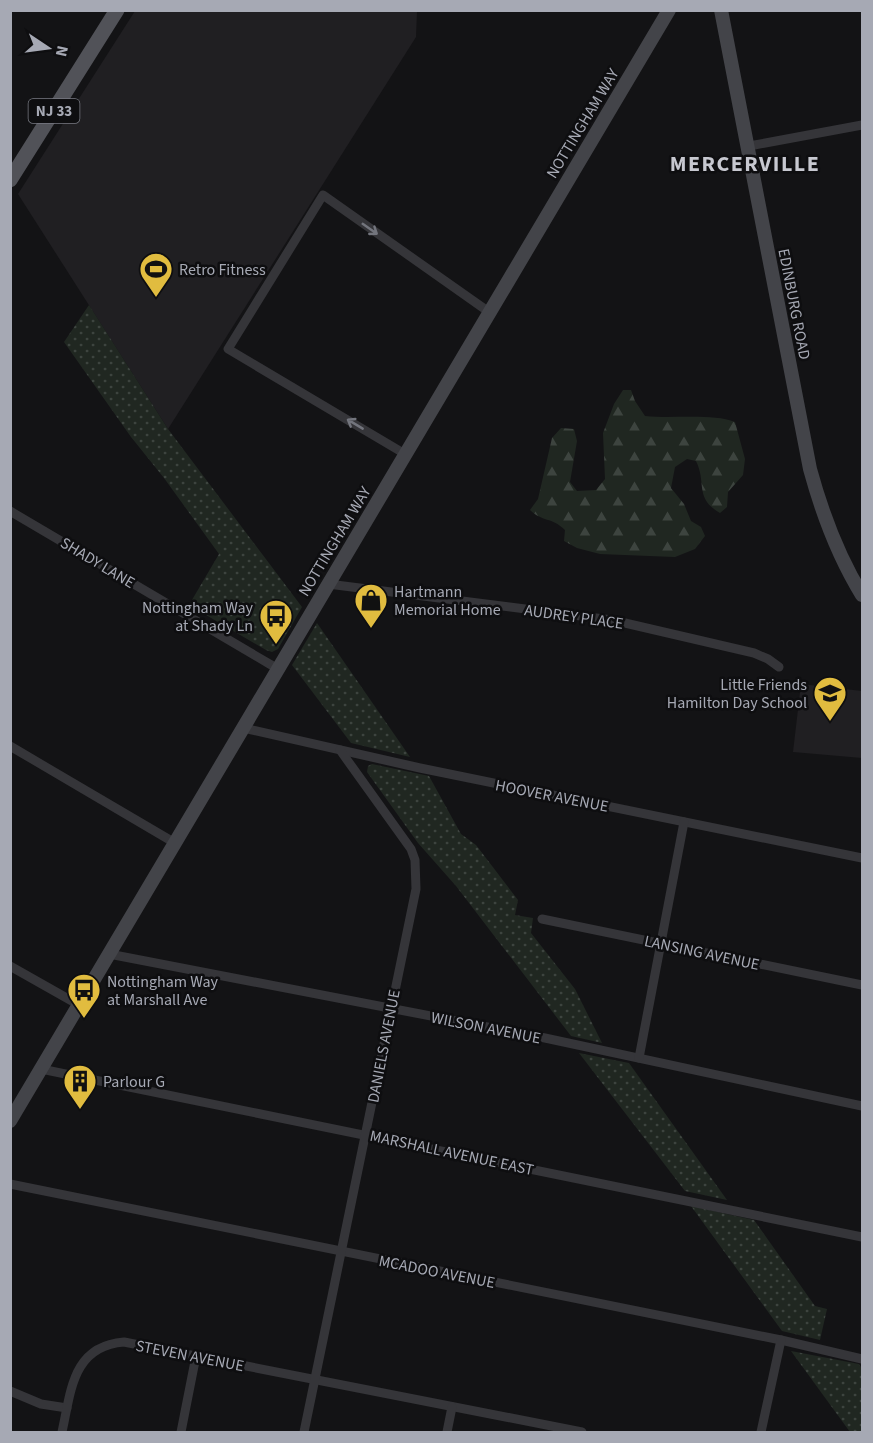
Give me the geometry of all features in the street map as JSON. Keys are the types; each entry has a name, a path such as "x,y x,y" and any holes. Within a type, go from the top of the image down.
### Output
{"main road":[{"name":"NJ 33","path":"10,180 117,10"}],"street":[{"name":"NOTTINGHAM WAY","path":"10,1120 669,10"},
{"name":"EDINBURG ROAD","path":"721,10 810,469 828,527 862,595"},
{"path":"749,146 862,125"},
{"path":"405,454 228,349 322,195 489,312"},
{"name":"SHADY LANE","path":"10,511 278,669"},
{"name":"AUDREY PLACE","path":"328,584 612,620 754,653 779,667"},
{"name":"HOOVER AVENUE","path":"243,728 420,768 862,858"},
{"path":"10,746 175,843"},
{"name":"DANIELS AVENUE","path":"304,1432 416,889 415,860 411,849 340,750"},
{"path":"639,1058 684,822"},
{"name":"LANSING AVENUE","path":"542,919 862,985"},
{"name":"WILSON AVENUE","path":"109,954 639,1058 862,1106"},
{"path":"10,966 79,1005"},
{"name":"MARSHALL AVENUE EAST","path":"41,1069 862,1237"},
{"name":"MCADOO AVENUE","path":"10,1184 781,1340 862,1359"},
{"path":"761,1432 781,1340"},
{"name":"STEVEN AVENUE","path":"62,1432 73,1381 78,1369 93,1353 104,1346 124,1342 582,1432"},
{"path":"181,1432 196,1356"},
{"path":"10,1391 41,1404 67,1408"},
{"path":"447,1432 452,1407"}],"shaded area":[{"path":"135,11 417,11 416,37 168,429 18,194"},
{"name":"Little Friends Hamilton Day School","path":"801,684 862,691 862,758 793,752"}],"green space":[{"path":"89,305 168,429 302,607 278,649 272,652 266,650 189,605 219,554 131,437 64,342"},
{"path":"623,390 631,390 645,416 704,417 735,422 745,459 743,475 728,492 727,507 720,513 707,502 704,496 696,461 687,459 675,467 671,488 684,504 691,521 701,527 705,536 695,549 675,557 600,554 577,548 564,541 565,530 530,510 538,499 552,438 561,428 574,429 577,441 570,482 577,491 596,490 605,479 603,433 614,404"},
{"path":"317,623 410,757 351,743 292,665"},
{"path":"372,764 429,776 461,834 476,845 518,900 515,915 533,918 531,933 575,989 602,1043 571,1036 456,886 418,843 367,772 368,766"},
{"path":"579,1053 629,1063 727,1200 685,1191"},
{"path":"691,1206 754,1220 815,1306 827,1309 820,1340 782,1331"},
{"path":"791,1351 859,1364 862,1369 862,1432 850,1432"}],"place":[{"name":"Retro Fitness","path":"156,298"},
{"name":"Hartmann Memorial Home","path":"371,629"},
{"name":"Nottingham Way at Shady Ln","path":"276,645"},
{"name":"Little Friends Hamilton Day School","path":"830,722"},
{"name":"Nottingham Way at Marshall Ave","path":"84,1019"},
{"name":"Parlour G","path":"80,1110"}],"district":[{"name":"MERCERVILLE","path":"745,163"}]}
